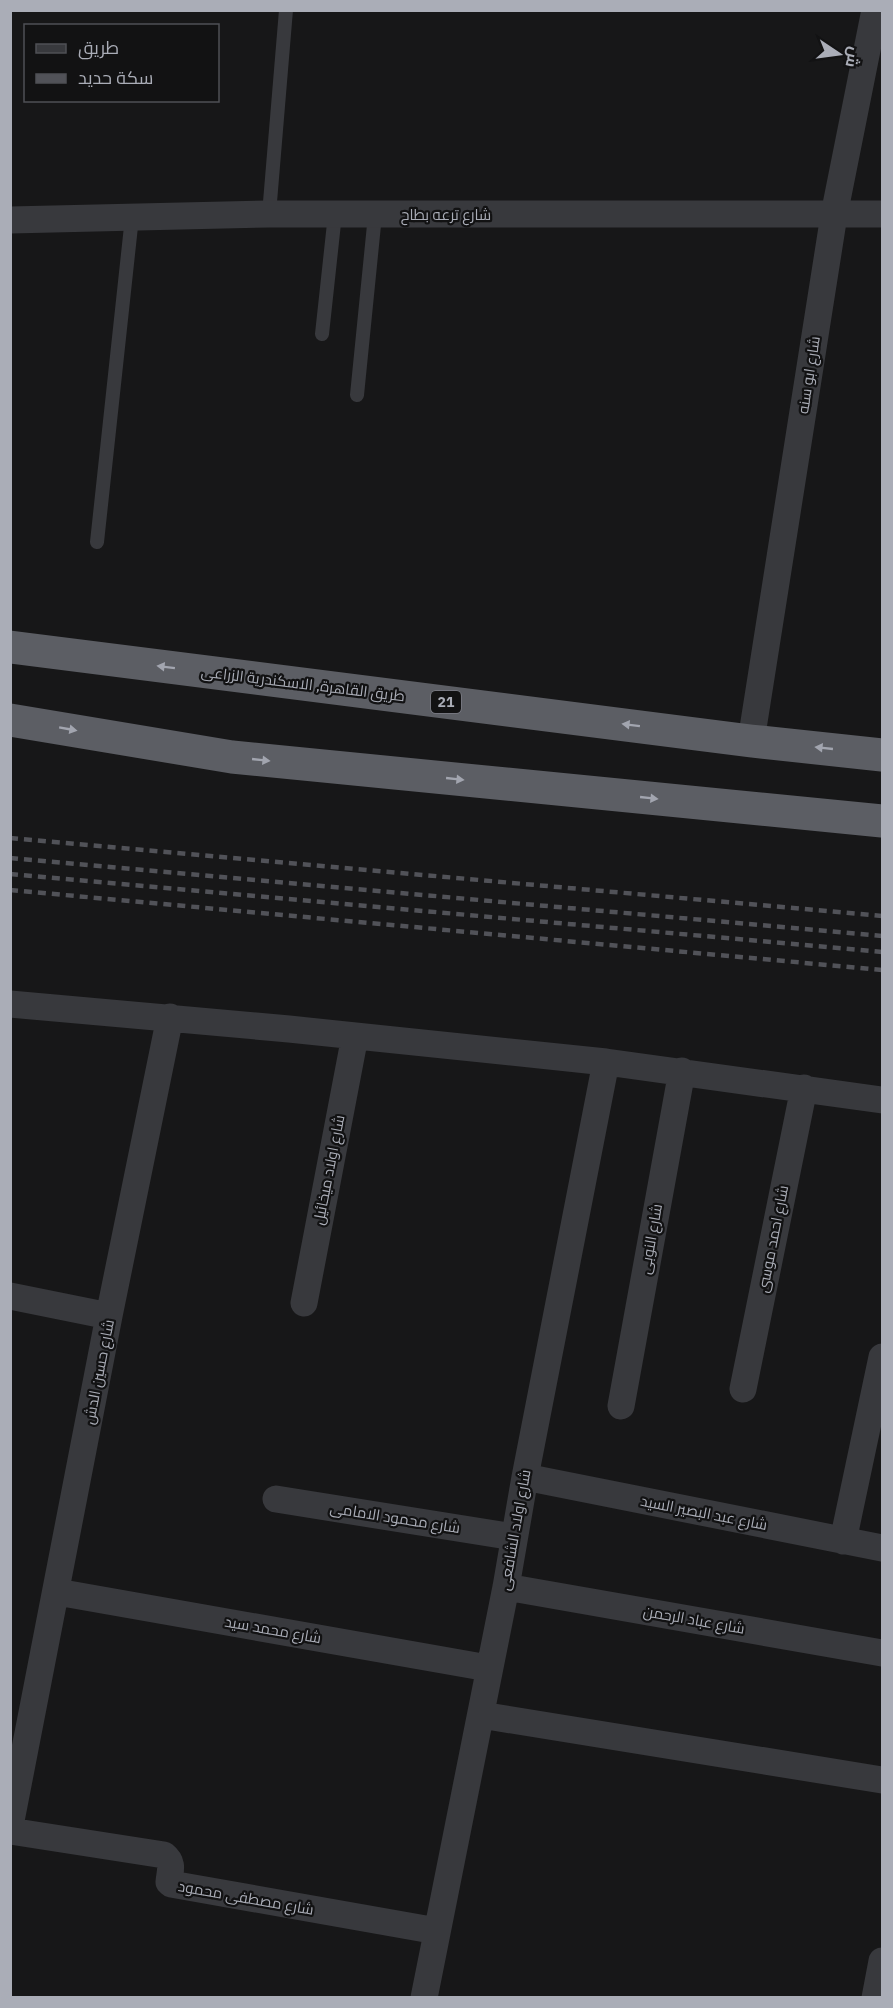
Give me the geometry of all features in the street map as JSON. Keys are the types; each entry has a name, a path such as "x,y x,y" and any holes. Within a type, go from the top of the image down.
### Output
{"highway":[{"name":"طريق القاهرة, الاسكندرية الزراعى","path":"10,647 751,741 882,755"},
{"path":"10,720 232,757 882,821"}],"street":[{"name":"شارع ابو سنه","path":"751,741 834,215 876,10"},
{"name":"شارع ترعه بطاح","path":"10,220 269,214 882,214"},
{"path":"10,1004 170,1017 606,1062 882,1100"},
{"name":"شارع حسين الدش","path":"10,1826 20,1725 57,1592 170,1017"},
{"name":"شارع اولاد ميخائيل","path":"304,1303 355,1036"},
{"name":"شارع اولاد الشافعى","path":"424,1998 481,1714 488,1668 506,1587 525,1477 606,1062"},
{"name":"شارع النوبى","path":"621,1406 682,1071"},
{"name":"شارع احمد موسى","path":"743,1389 804,1088"},
{"path":"10,1296 110,1316"},
{"path":"843,1540 882,1357"},
{"name":"شارع عبد البصير السيد","path":"525,1477 882,1548"},
{"name":"شارع محمود الامامى","path":"276,1499 514,1537"},
{"name":"شارع عباد الرحمن","path":"506,1587 882,1653"},
{"name":"شارع محمد سيد","path":"57,1592 488,1668"},
{"path":"481,1714 882,1780"},
{"name":"شارع مصطفى محمود","path":"10,1831 164,1855 171,1864 169,1882 171,1884 437,1931"},
{"path":"875,1998 882,1961"}],"lane":[{"path":"269,214 286,10"},
{"path":"322,334 335,214"},
{"path":"357,395 375,214"},
{"path":"97,542 132,217"}],"railway":[{"path":"10,838 882,916"},
{"path":"10,858 882,936"},
{"path":"10,874 882,952"},
{"path":"10,890 882,970"}]}
